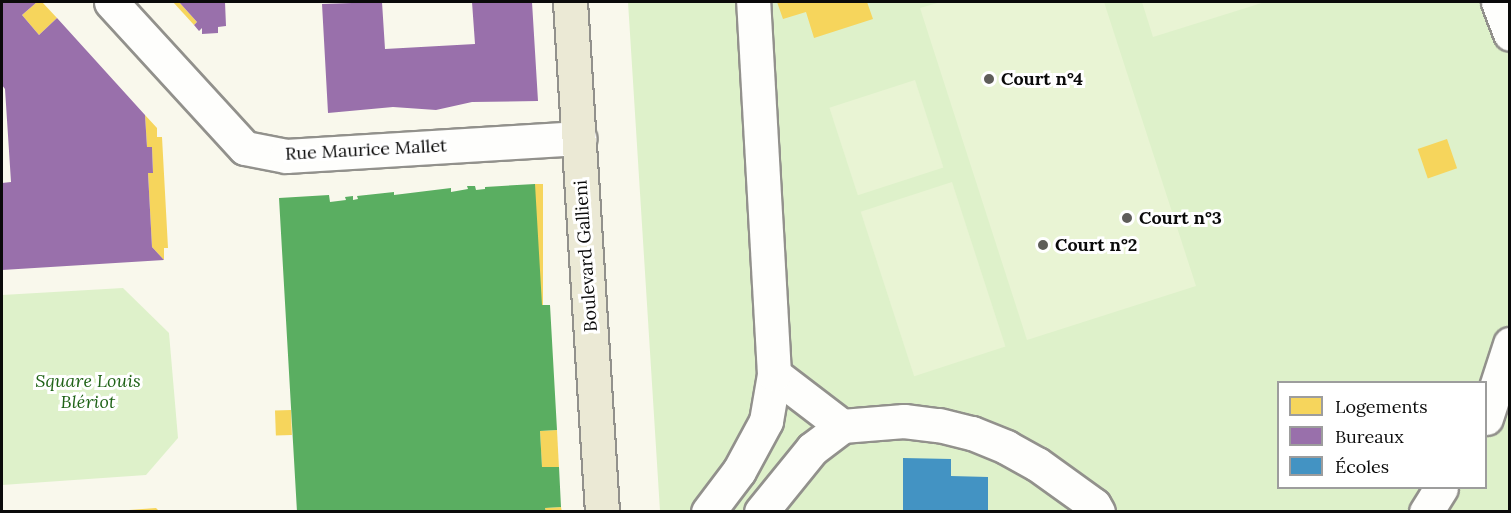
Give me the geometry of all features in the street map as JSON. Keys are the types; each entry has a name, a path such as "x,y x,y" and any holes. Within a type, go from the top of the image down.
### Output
{"main road":[{"name":"Boulevard Gallieni","path":"570,2 602,512"}],"street":[{"name":"Rue Maurice Mallet","path":"111,2 245,148 286,156 579,138"},
{"path":"708,512 739,471 766,421 774,374 753,2"},
{"path":"1497,2 1509,34"},
{"path":"1495,410 1509,344"},
{"path":"774,374 842,426"},
{"path":"761,512 812,449 842,426 904,421 939,425 972,433 1037,464 1094,505 1098,512"},
{"path":"1426,512 1440,489"}],"green space":[{"path":"628,2 1509,2 1509,511 660,511"},
{"path":"941,2 1104,2 1196,286 1027,340 920,8"},
{"path":"1142,2 1265,2 1153,37"},
{"path":"915,80 943,167 858,195 829,108"},
{"path":"952,182 1005,347 914,376 861,212"},
{"name":"Square Louis Blériot","path":"123,288 169,333 178,438 146,475 2,485 2,295"}],"building: Logements":[{"path":"37,2 42,2 57,18 39,35 22,15"},
{"path":"173,2 179,2 197,22 194,25"},
{"path":"777,2 867,2 873,19 814,38 806,12 783,19"},
{"path":"145,115 157,128 157,137 162,137 168,248 164,248 164,260 152,247 148,173 153,173 152,147 147,147"},
{"path":"1447,139 1457,168 1428,178 1418,149"},
{"path":"535,184 543,184 543,305 535,305"},
{"path":"291,410 292,435 276,436 275,411"},
{"path":"557,430 559,467 542,468 540,431"},
{"path":"561,507 562,512 546,512 545,508"},
{"path":"156,508 160,512 129,512 129,510"}],"building: Bureaux":[{"path":"2,2 37,2 22,15 39,35 57,18 145,115 147,147 152,147 153,173 148,173 152,247 164,260 2,270 2,183 11,182 5,89 2,85"},
{"path":"179,2 225,2 226,26 218,27 218,33 202,34 202,28 199,31 194,25 197,22"},
{"path":"382,2 385,49 475,44 472,2 532,2 538,101 472,102 436,110 393,107 328,113 322,4"}],"building: Écoles":[{"path":"903,458 951,459 951,476 988,477 988,512 903,512"}],"building: Public":[{"path":"535,184 542,305 550,305 557,430 540,431 542,467 559,467 561,507 545,508 546,512 297,512 279,198 329,195 330,202 346,200 345,197 353,196 353,200 358,199 357,196 394,192 394,195 451,188 451,192 468,189 467,186 475,186 476,190 485,189 485,187"}],"place":[{"name":"Court n°4","path":"989,79"},
{"name":"Court n°3","path":"1127,218"},
{"name":"Court n°2","path":"1043,245"}]}
